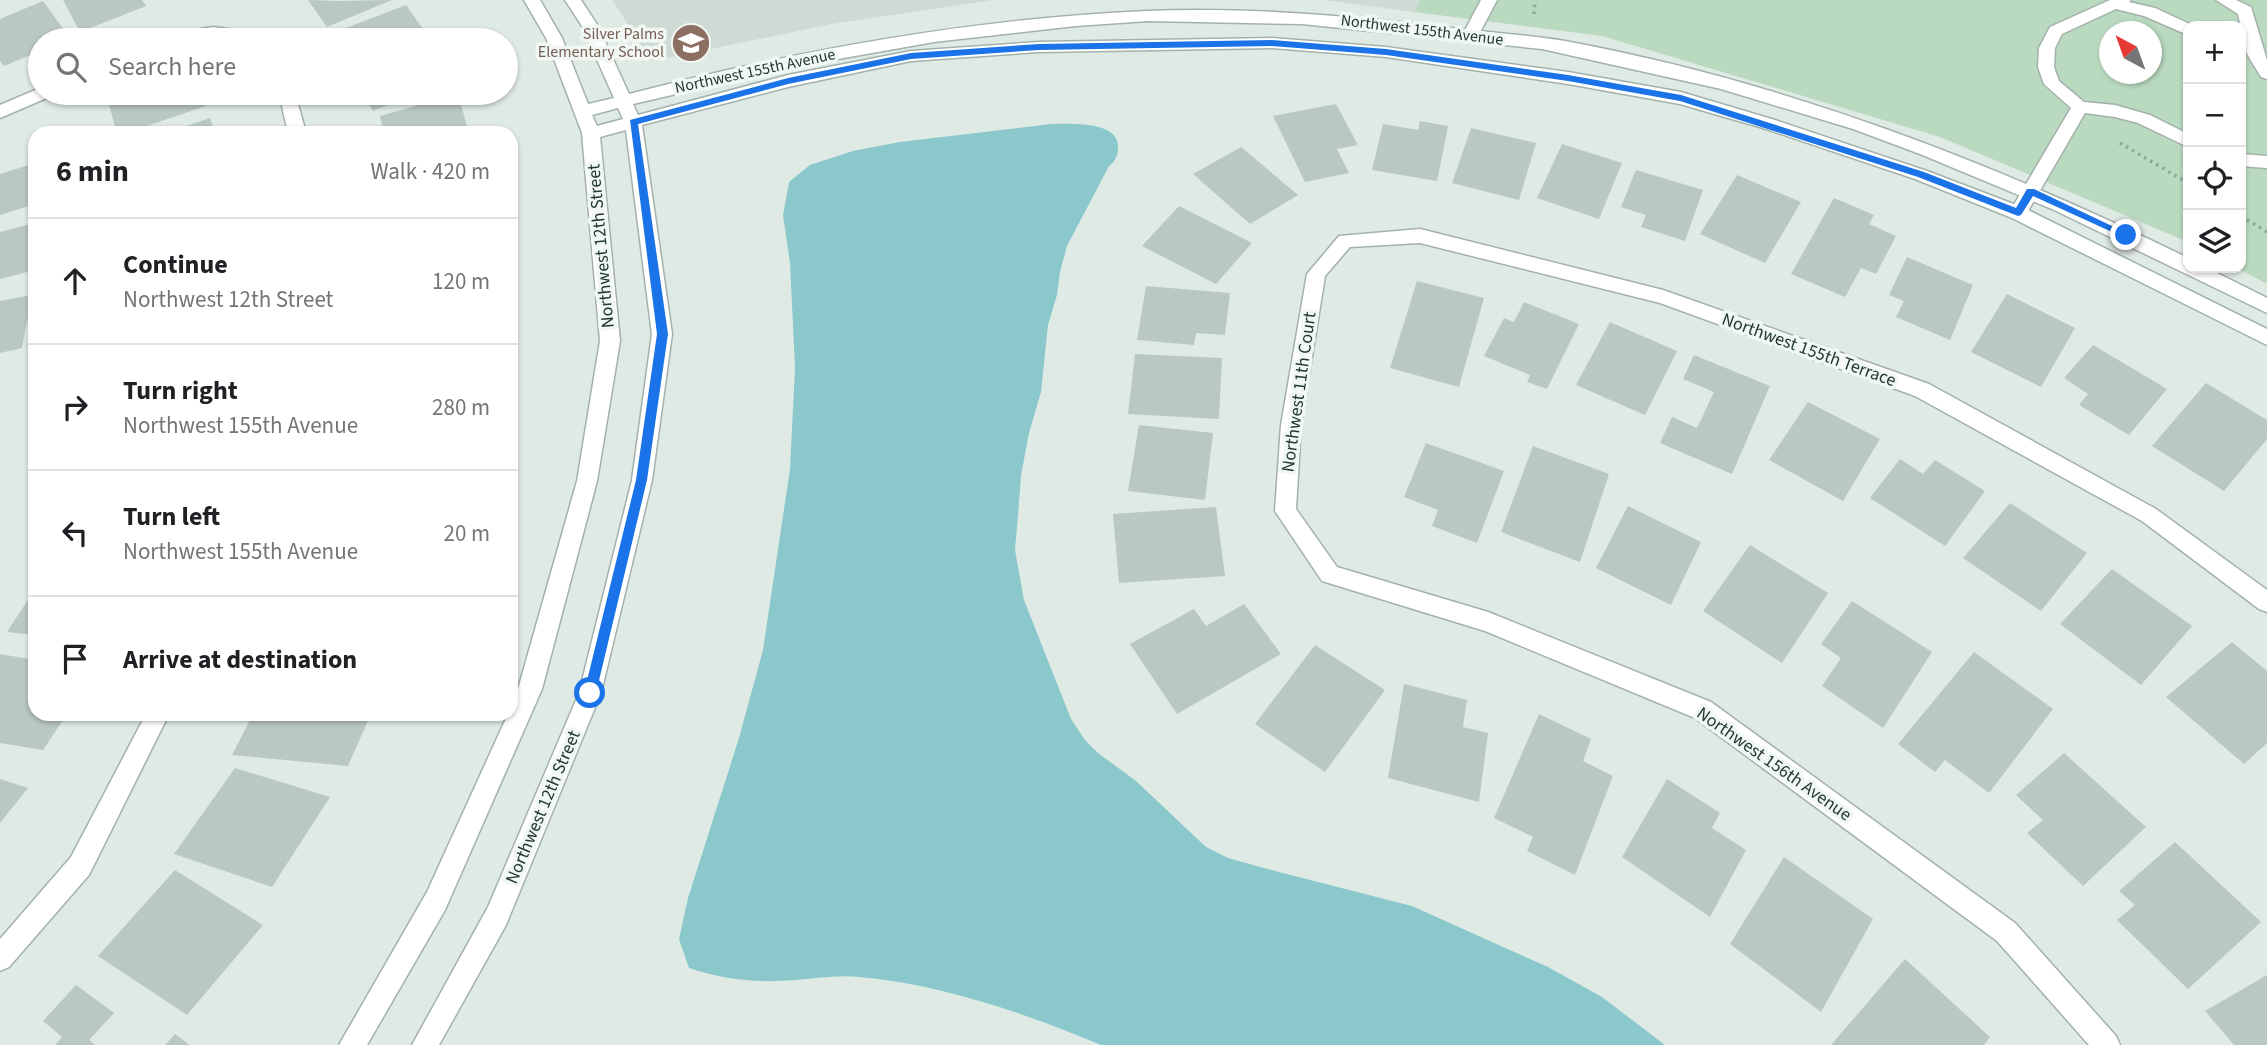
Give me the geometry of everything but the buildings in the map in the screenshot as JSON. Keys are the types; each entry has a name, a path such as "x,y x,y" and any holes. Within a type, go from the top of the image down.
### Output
{"street":[{"path":"532,0 554,38 584,111"},
{"path":"573,0 590,26 623,100"},
{"path":"1470,36 1489,0"},
{"path":"2224,0 2245,11 2255,54 2266,71"},
{"path":"2183,28 2119,2 2056,31 2047,48 2046,67 2052,84 2080,107 2115,111 2144,119 2183,138"},
{"name":"Northwest 155th Avenue","path":"584,111 623,100 872,46 1043,23 1150,16 1308,17 1557,46 1705,79 1784,100 2031,192 2183,264"},
{"name":"Northwest 155th Avenue","path":"591,133 788,81 911,56 1039,47 1272,43 1386,52 1568,78 1681,98 1921,175 2018,213 2267,338"},
{"path":"2246,60 2266,71"},
{"path":"0,111 28,99"},
{"name":"Northwest 12th Street","path":"425,1045 497,916 590,693 642,480 662,334 633,122 623,100"},
{"path":"290,105 295,126"},
{"path":"2018,213 2080,107"},
{"name":"Northwest 12th Street","path":"518,718 531,689 587,481 610,341 591,133 584,111"},
{"path":"2246,160 2267,162"},
{"name":"Northwest 155th Terrace","path":"1316,274 1345,241 1420,236 1663,297 1922,390 2150,515 2267,602"},
{"name":"Northwest 155th Avenue","path":"2202,273 2267,306"},
{"name":"Northwest 11th Court","path":"1285,511 1291,425 1316,274"},
{"name":"Northwest 156th Avenue","path":"1285,511 1330,574 1488,622 1703,710 2006,932 2107,1045"},
{"path":"0,958 80,866 154,721"},
{"name":"Northwest 12th Street","path":"352,1045 436,901 517,721"}],"path":[{"path":"2118,142 2183,180"},
{"path":"2246,218 2267,232"}],"shaded area":[{"name":"Silver Palms Elementary School","path":"612,0 993,0 832,24 652,61"},
{"path":"1323,0 1420,0 1414,12"}],"green space":[{"path":"1420,0 2267,0 2267,284 2246,273 2246,21 2183,21 2183,240 1940,137 1602,36 1414,12"}],"water":[{"path":"1051,124 1080,124 1102,128 1111,132 1118,148 1113,163 1067,246 1060,272 1057,295 1048,325 1041,392 1021,475 1015,550 1024,600 1071,719 1085,740 1136,781 1206,847 1228,858 1412,906 1548,967 1602,997 1665,1045 1101,1045 983,1002 891,981 849,976 780,981 748,980 689,968 679,939 688,898 739,738 763,650 790,469 795,368 790,263 783,215 789,182 810,165 853,151 900,142"}],"place":[{"name":"Silver Palms Elementary School","path":"691,43"}],"route":[{"path":"590,693 642,480 662,334 633,122 788,81 911,56 1039,47 1272,43 1386,52 1568,78 1681,98 1769,124 1921,175 2018,213 2031,192 2126,235"}]}
